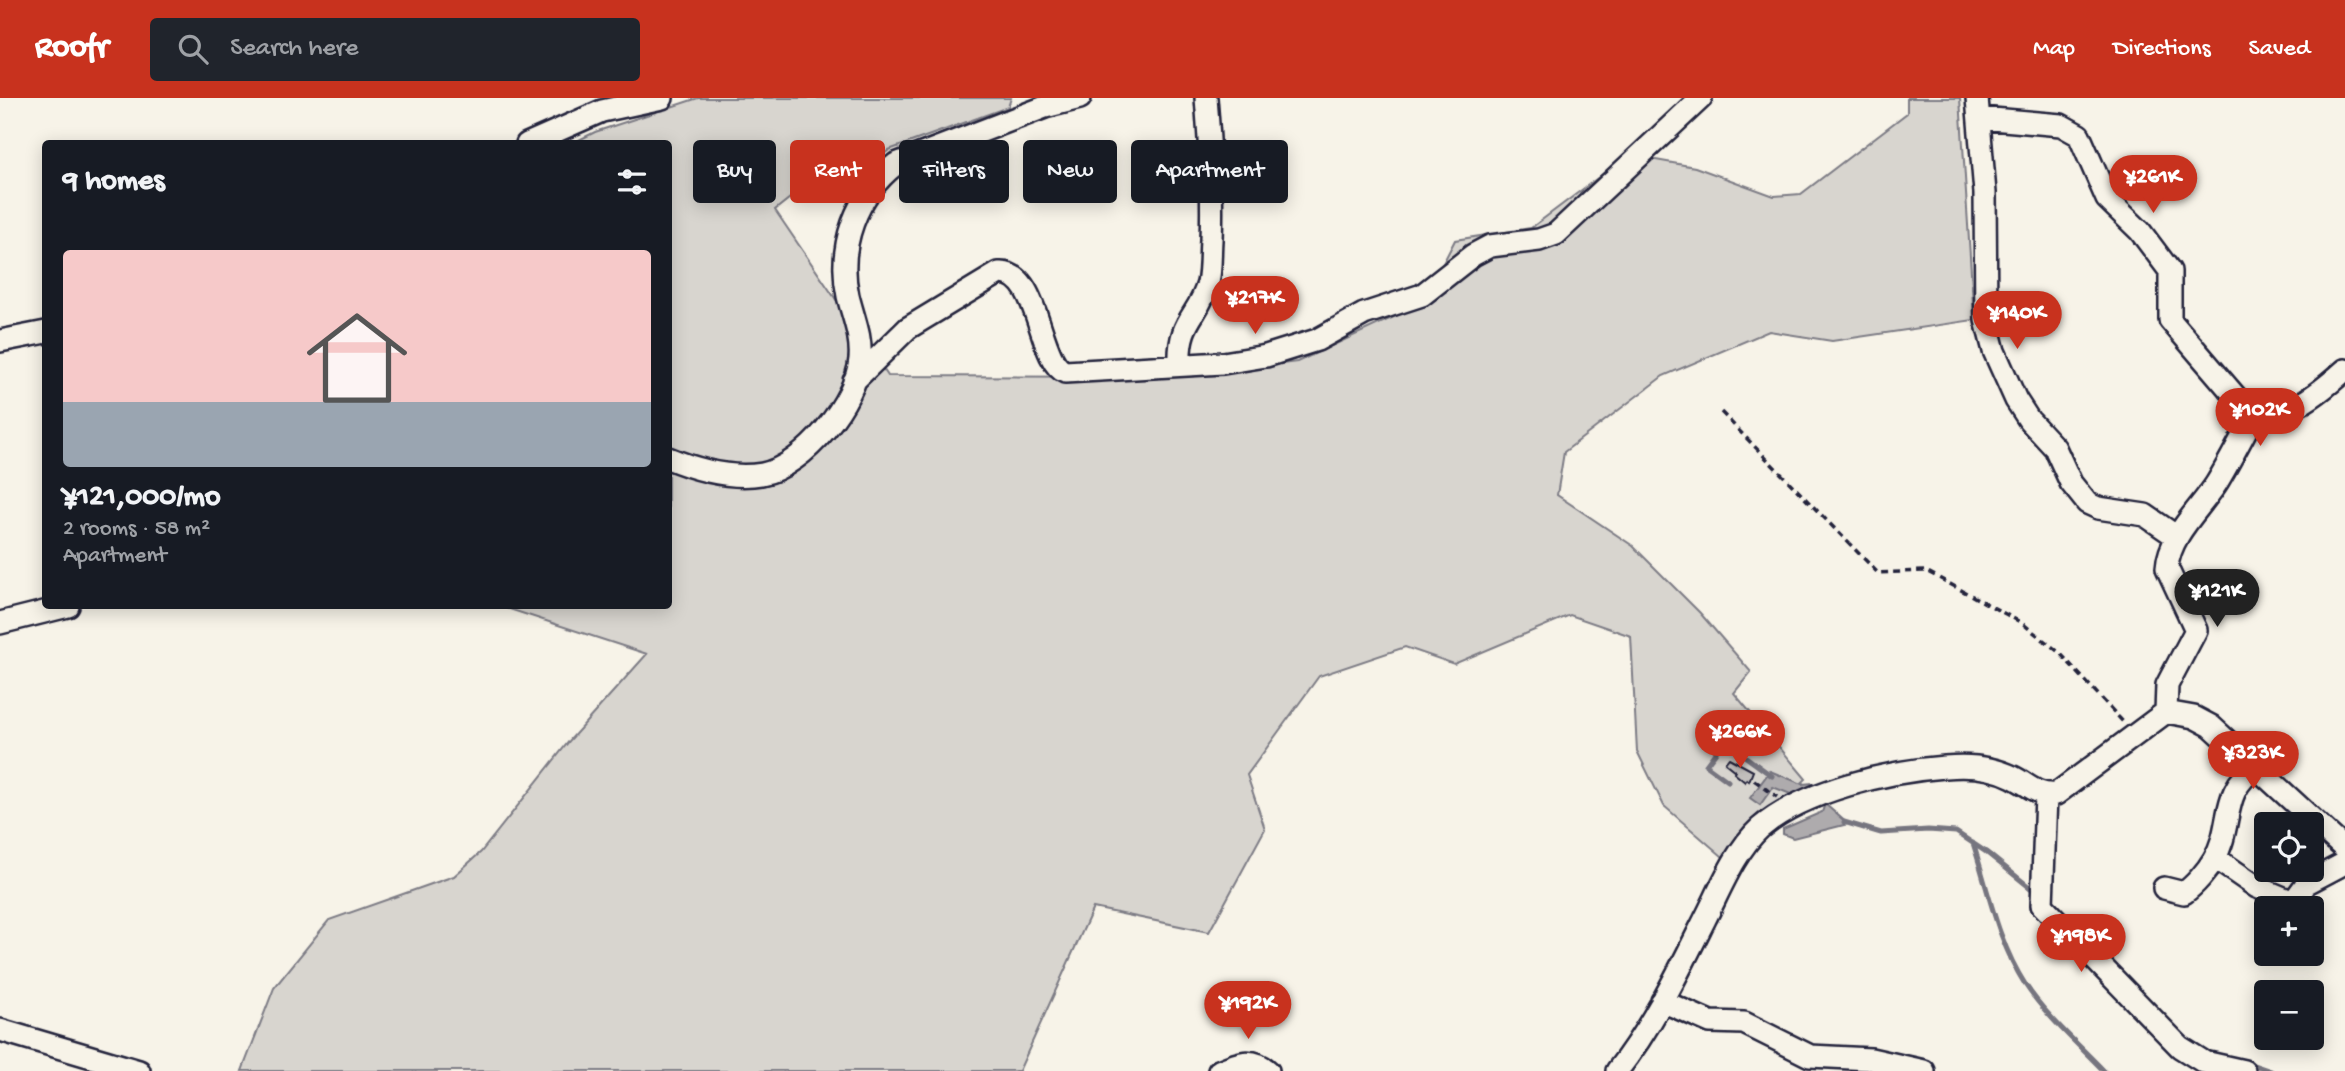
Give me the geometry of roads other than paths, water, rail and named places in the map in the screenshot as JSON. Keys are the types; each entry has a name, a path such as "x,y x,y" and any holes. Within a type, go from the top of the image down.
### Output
{"street":[{"path":"536,140 603,111 662,98"},
{"path":"672,460 704,472 762,474 786,465 837,418 860,361 860,342 845,277 851,228 861,200 877,179 896,164 1045,107 1080,98"},
{"path":"1180,364 1179,346 1183,330 1203,295 1209,271 1213,183 1206,98"},
{"path":"853,381 908,328 999,274 1007,273 1018,280 1060,370 1223,363 1266,356 1317,340 1364,314 1422,295 1490,246 1539,240 1556,234 1701,98"},
{"path":"2178,537 2145,515 2098,508 2087,503 2071,483 2055,448 2029,420 2016,401 1994,351 1986,320 1979,108 2061,125 2079,135 2107,199 2140,231 2170,271 2170,320 2253,417"},
{"path":"0,341 42,333"},
{"path":"2253,417 2277,416 2301,406 2345,370"},
{"path":"2166,712 2167,685 2196,630 2167,568 2168,557 2178,537 2216,483 2253,417"},
{"path":"0,623 56,609"},
{"path":"1617,1071 1662,1002 1749,841 1783,813 1827,793 1894,774 1945,767 1976,767 2012,776 2046,795 2056,794 2166,712 2194,717 2211,726 2345,849"},
{"path":"2164,888 2184,893 2215,858 2234,789 2243,776 2257,767"},
{"path":"2046,795 2042,905 2180,1047 2204,1062 2244,1071"},
{"path":"2215,858 2257,887 2292,902 2307,883 2345,863"},
{"path":"1662,1002 1710,1022 1744,1023 1810,1056 1871,1059 1924,1071"},
{"path":"0,1030 139,1071"},
{"path":"1219,1071 1240,1062 1252,1061 1268,1071"}],"waterway":[{"path":"1728,781 1706,765 1724,741 1772,776"},
{"path":"1844,822 1881,833 1928,830 1956,832 2033,890"},
{"path":"1973,843 1994,915 2025,984 2042,1007 2104,1071"},
{"path":"2245,1062 2271,1071"}]}
